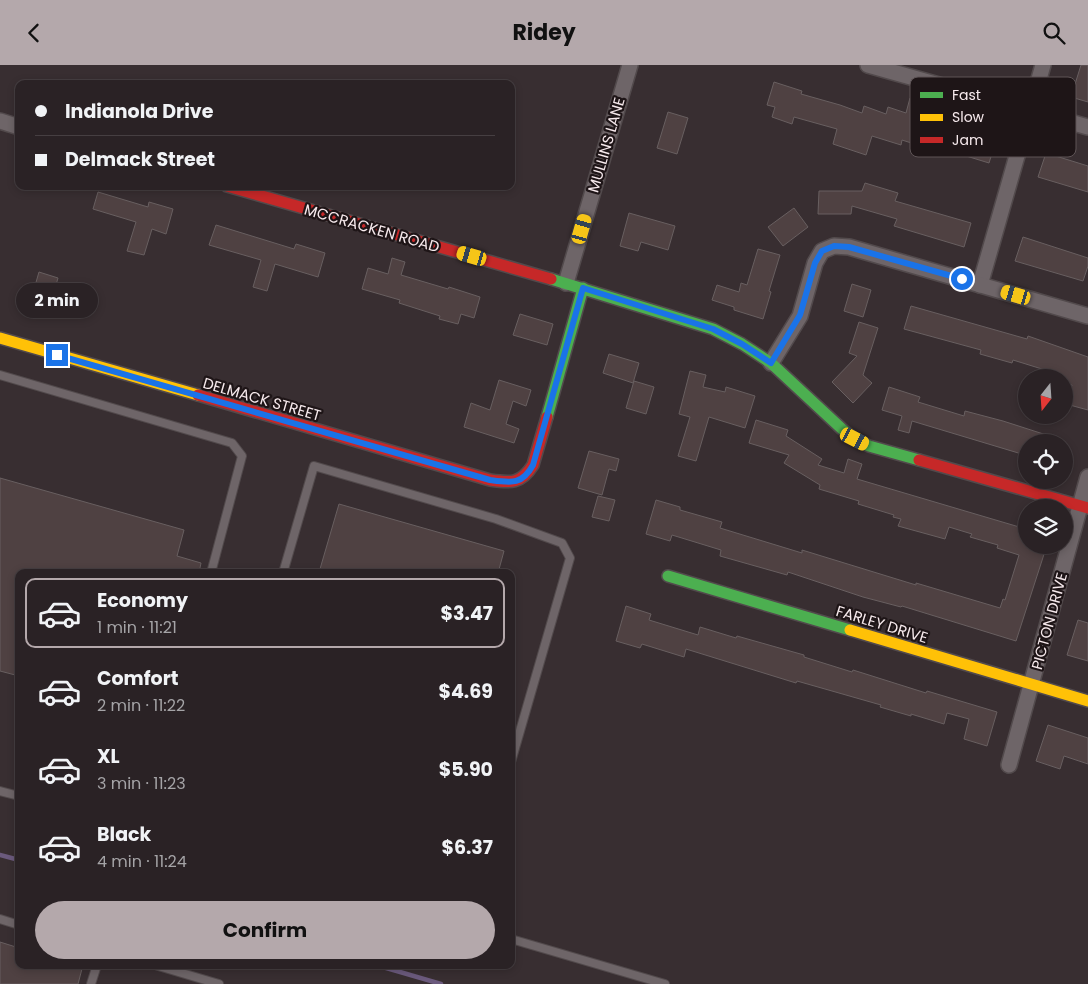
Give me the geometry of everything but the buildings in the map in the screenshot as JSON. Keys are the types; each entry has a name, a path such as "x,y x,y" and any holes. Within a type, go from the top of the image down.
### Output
{"street":[{"name":"MULLINS LANE","path":"566,283 630,65"},
{"path":"868,65 911,77"},
{"path":"0,121 15,126"},
{"path":"980,285 1018,157"},
{"name":"MCCRACKEN ROAD","path":"250,190 583,288 713,329 742,344 771,363 842,429 869,446 1084,506"},
{"path":"771,363 800,315 815,263 822,251 834,246 849,247 1088,316"},
{"name":"DELMACK STREET","path":"0,338 490,480 517,481 527,476 533,465 583,288"},
{"name":"PICTON DRIVE","path":"1010,765 1084,506 1088,477"},
{"name":"FARLEY DRIVE","path":"668,576 1088,701"}],"lane":[{"path":"0,375 232,443 242,456 212,569"},
{"path":"283,569 314,466 496,519 562,543 570,559 515,748"},
{"path":"0,791 15,795"},
{"path":"0,919 15,924"},
{"path":"515,940 665,984"},
{"path":"91,984 96,969"},
{"path":"168,969 219,984"}],"waterway":[{"path":"0,855 15,859"},
{"path":"390,969 441,984"}],"traffic: fast":[{"path":"551,279 713,329 742,344 771,363 855,439 869,446 919,460"},
{"path":"547,417 583,288"},
{"path":"668,576 850,630"}],"traffic: slow":[{"path":"0,338 198,395"},
{"path":"850,630 1088,701"}],"traffic: jam":[{"path":"241,190 551,279"},
{"path":"198,395 490,480 504,482 520,479 533,465 547,417"},
{"path":"919,460 1088,508"}],"route":[{"path":"57,355 490,480 503,482 517,481 527,476 533,465 583,288 713,329 742,344 771,363 800,315 815,263 822,251 834,246 849,247 962,279"}]}
